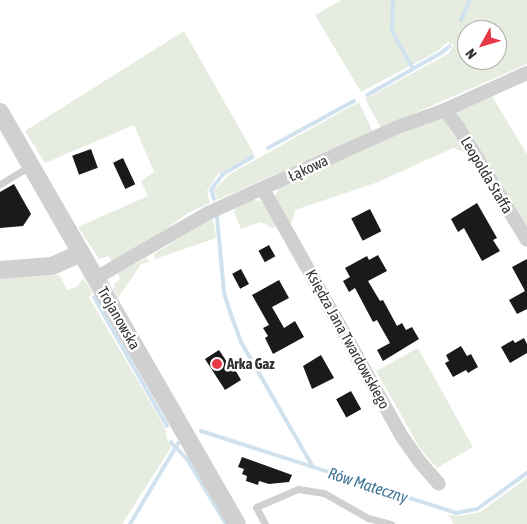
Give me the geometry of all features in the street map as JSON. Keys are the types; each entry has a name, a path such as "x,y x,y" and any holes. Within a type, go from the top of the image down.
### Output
{"street":[{"name":"Łąkowa","path":"96,278 208,213 395,128 445,110 527,73"},
{"name":"Leopolda Staffa","path":"445,110 458,127 527,240"},
{"name":"Trojanowska","path":"0,112 237,524"},
{"name":"Księdza Jana Twardowskiego","path":"263,189 403,438 419,461 439,484"},
{"path":"0,270 52,266 81,253"}],"lane":[{"path":"0,184 31,166"},
{"path":"266,524 256,507 298,489 324,493 368,518 391,524"}],"shaded area":[{"path":"342,0 527,0 527,64 381,128 365,99 448,54 454,45 448,42 436,52 361,92 315,15"},
{"path":"184,31 254,154 217,175 207,191 210,203 188,213 150,241 112,262 109,256 99,259 78,227 148,196 141,181 154,172 134,125 45,163 25,131"},
{"path":"490,93 527,154 527,232 454,111"},
{"path":"359,102 373,132 217,200 214,190 230,174"},
{"path":"435,117 446,119 468,153 453,148 378,182 295,210 292,222 288,224 274,198 280,186"},
{"path":"253,200 261,201 271,210 279,224 273,228 260,222 241,229 234,212 236,207 239,204"},
{"path":"213,217 216,238 155,259 154,254"},
{"path":"147,258 149,262 141,264 118,298 113,289 115,283 120,279 118,273"},
{"path":"59,275 67,290 77,287 83,278 93,293 89,297 165,428 167,440 172,446 122,524 0,524 0,279"},
{"path":"418,348 473,447 437,468 421,450 376,371"},
{"path":"527,478 527,524 454,524 449,515 459,516 480,512"}],"building":[{"path":"91,149 98,168 79,175 72,156"},
{"path":"123,158 135,184 125,189 113,163"},
{"path":"14,184 31,214 23,226 0,228 0,192"},
{"path":"477,203 497,238 493,240 500,251 482,261 464,228 458,232 451,219"},
{"path":"370,209 381,231 363,241 351,219"},
{"path":"269,245 275,256 265,262 259,251"},
{"path":"378,255 387,271 368,281 380,301 383,300 397,326 402,323 406,330 412,327 419,339 383,361 377,350 390,343 377,320 373,322 355,288 349,292 343,281 350,277 345,268 367,256 369,260"},
{"path":"527,259 527,309 517,314 509,300 525,291 512,267"},
{"path":"241,269 249,284 240,289 232,274"},
{"path":"279,280 289,298 272,307 284,328 295,321 304,337 273,354 265,338 268,336 263,328 269,325 252,295"},
{"path":"524,338 527,344 527,353 510,363 501,347 513,340 515,343"},
{"path":"461,346 467,356 471,354 478,367 468,373 466,370 453,377 445,363 449,361 446,355"},
{"path":"219,350 227,362 230,361 241,380 225,390 205,359"},
{"path":"321,355 334,378 312,389 303,366"},
{"path":"351,391 361,409 346,418 336,399"},
{"path":"242,457 292,475 289,482 269,484 259,481 258,485 246,481 247,476 242,474 244,469 238,467"}],"waterway":[{"path":"393,0 392,31 413,69"},
{"path":"461,20 470,0"},
{"path":"367,95 450,46"},
{"path":"268,148 354,101"},
{"path":"214,199 211,190 223,174 253,157"},
{"path":"217,217 224,293 241,342 313,467"},
{"path":"94,297 167,426"},
{"name":"Rów Mateczny","path":"201,431 456,513 477,509 527,473"},
{"path":"171,442 187,459 226,524"},
{"name":"Rów Mateczny","path":"130,524 178,443"}],"place":[{"name":"Arka Gaz","path":"217,364"}]}
